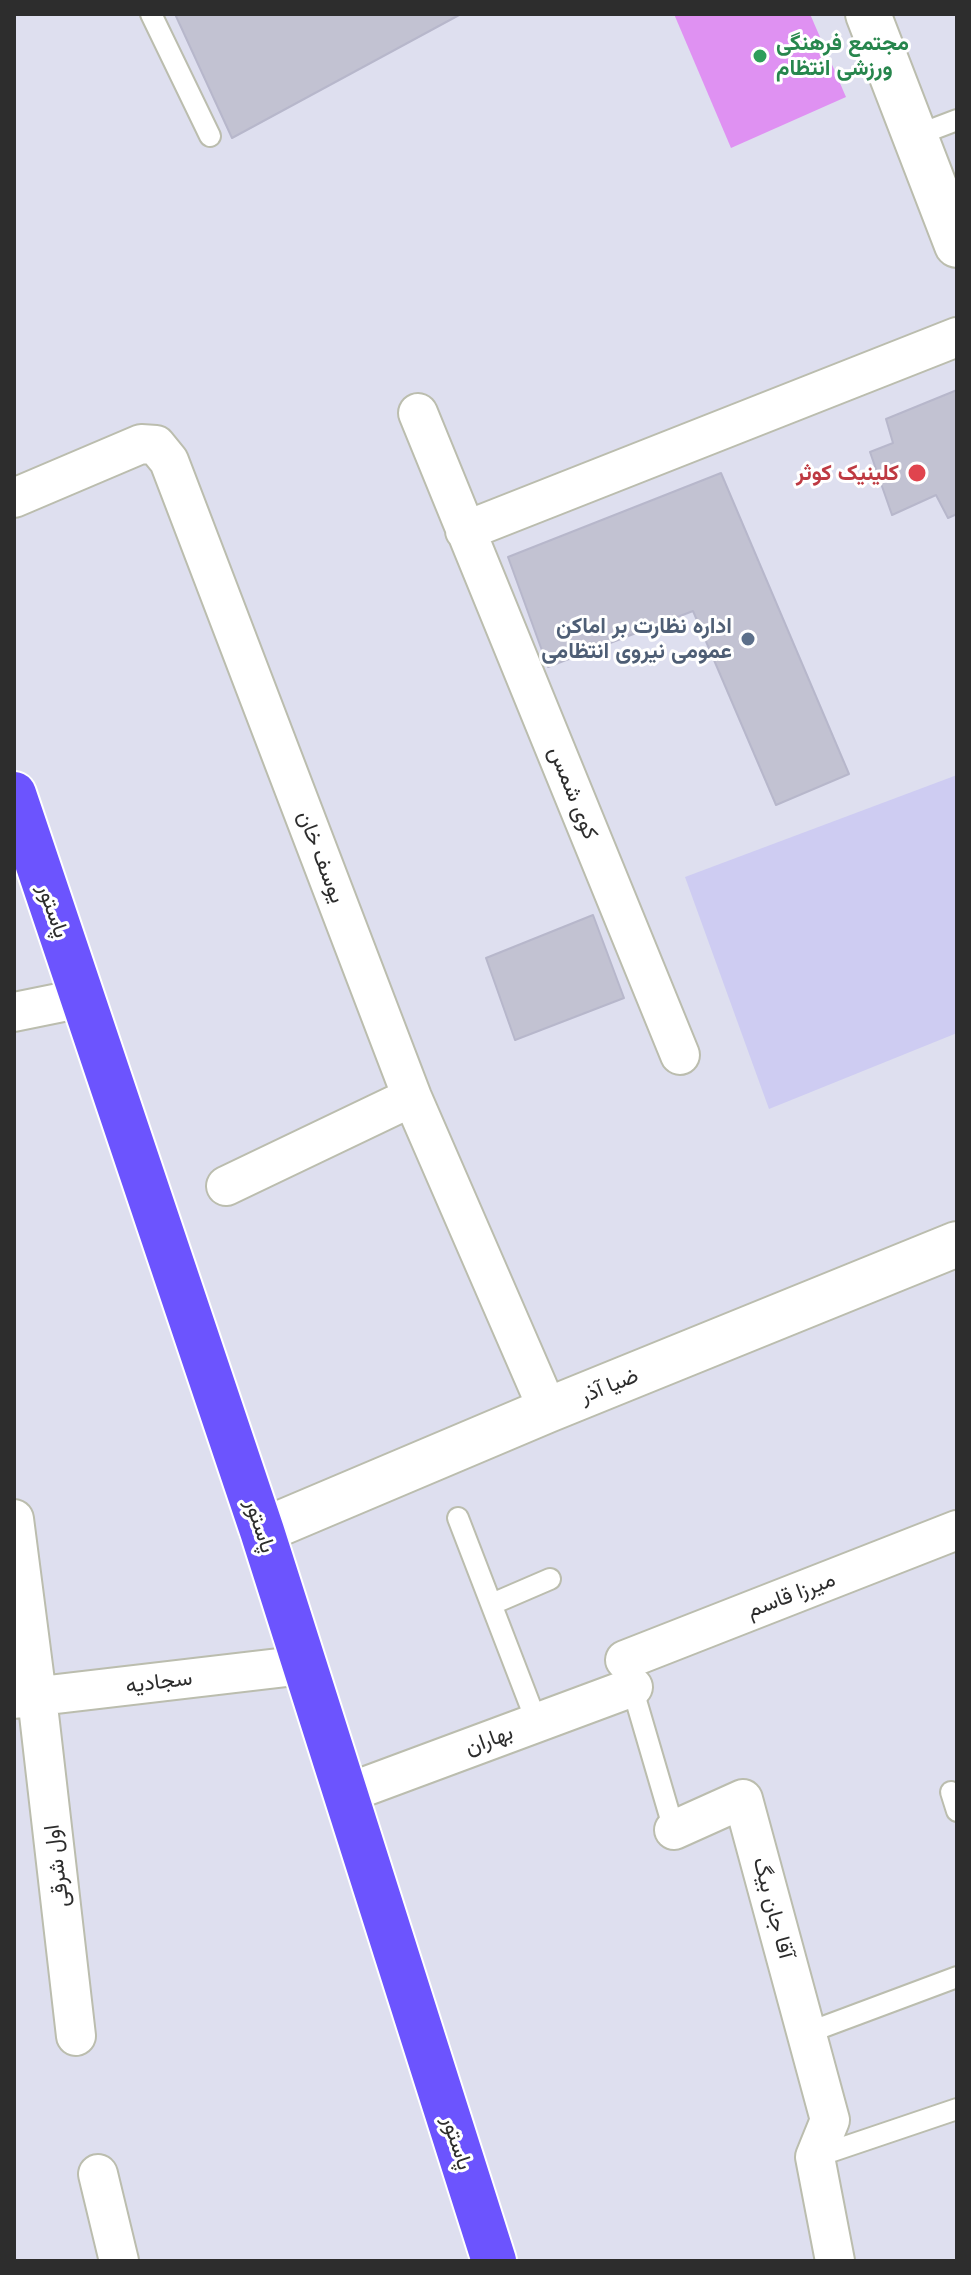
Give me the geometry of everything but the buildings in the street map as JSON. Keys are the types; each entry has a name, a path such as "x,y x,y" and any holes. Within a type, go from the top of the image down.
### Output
{"main road":[{"path":"868,14 957,245"},
{"name":"پاستور","path":"14,794 262,1531 494,2261"},
{"name":"ضیا آذر","path":"262,1531 548,1410 957,1244"}],"street":[{"path":"465,531 957,337"},
{"name":"کوی شمس","path":"418,413 680,1055"},
{"name":"یوسف خان","path":"14,498 141,444 156,445 169,461 412,1097 548,1410"},
{"path":"14,1012 83,998"},
{"path":"226,1186 412,1097"},
{"name":"اول شرقی","path":"14,1519 26,1698 76,2036"},
{"name":"میرزا قاسم","path":"629,1674 957,1530"},
{"name":"سجادیه","path":"26,1698 304,1665"},
{"name":"بهاران","path":"345,1794 537,1723 629,1674"},
{"name":"آقا جان بیگ","path":"674,1830 743,1799 830,2120 815,2157"},
{"path":"815,2157 835,2261"},
{"path":"98,2174 119,2261"}],"lane":[{"path":"151,14 210,136"},
{"path":"915,136 957,120"},
{"path":"458,1518 537,1723"},
{"path":"492,1604 550,1579"},
{"name":"آقا جان بیگ","path":"629,1674 674,1830"},
{"path":"807,2033 957,1977"},
{"path":"815,2157 957,2109"}],"shaded area":[{"name":"مجتمع فرهنگی ورزشی انتظام","path":"674,14 810,14 846,97 731,148"},
{"path":"957,775 957,1033 769,1109 685,877"}],"place":[{"name":"مجتمع فرهنگی ورزشی انتظام","path":"760,56"},
{"name":"کلینیک کوثر","path":"917,473"},
{"name":"اداره نظارت بر اماکن عمومی نیروی انتظامی","path":"748,639"}]}
